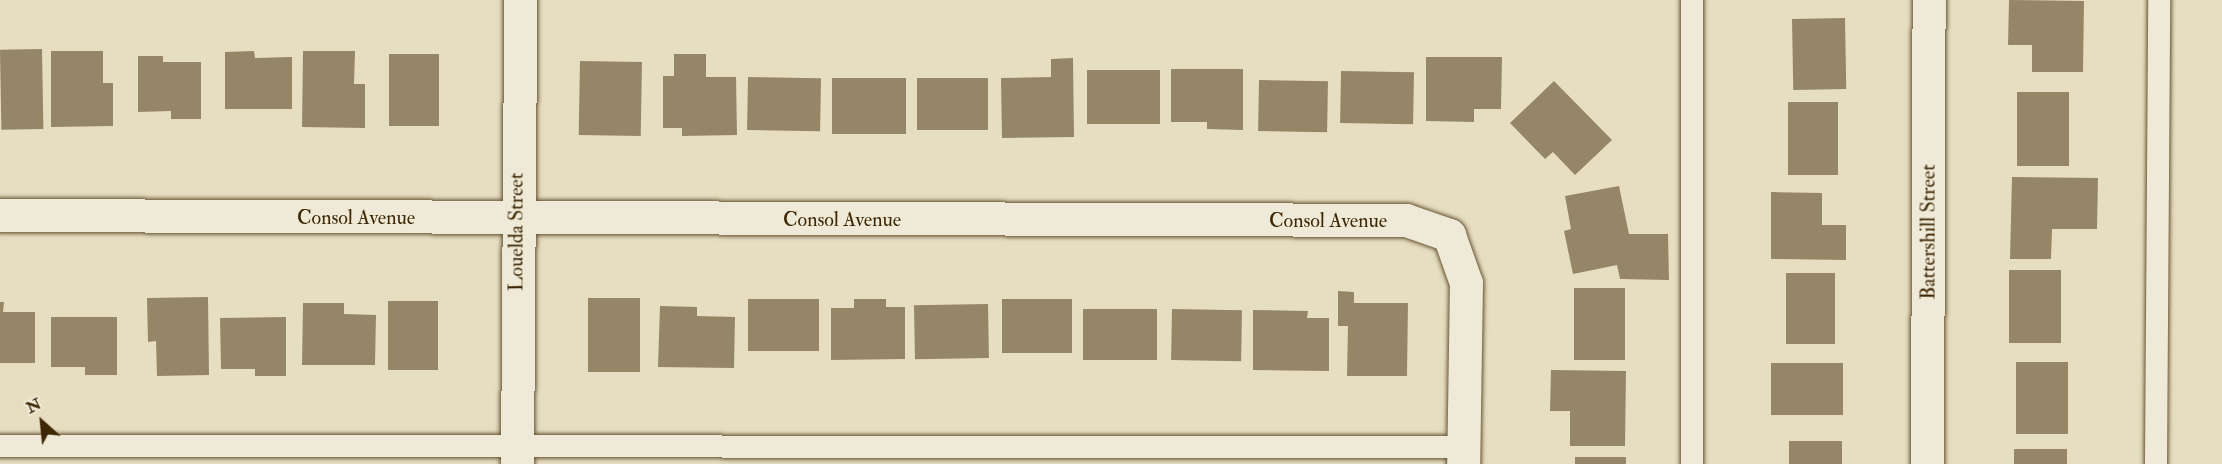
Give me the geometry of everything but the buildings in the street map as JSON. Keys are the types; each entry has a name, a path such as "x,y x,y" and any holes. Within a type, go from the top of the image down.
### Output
{"street":[{"name":"Louelda Street","path":"517,456 516,218 520,0"},
{"name":"Battershill Street","path":"1927,464 1929,0"},
{"name":"Consol Avenue","path":"0,215 1406,220 1449,235 1466,283 1463,456"}],"lane":[{"path":"1692,0 1692,464"},
{"path":"2156,464 2158,0"},
{"path":"0,446 517,456 1463,456"}]}
